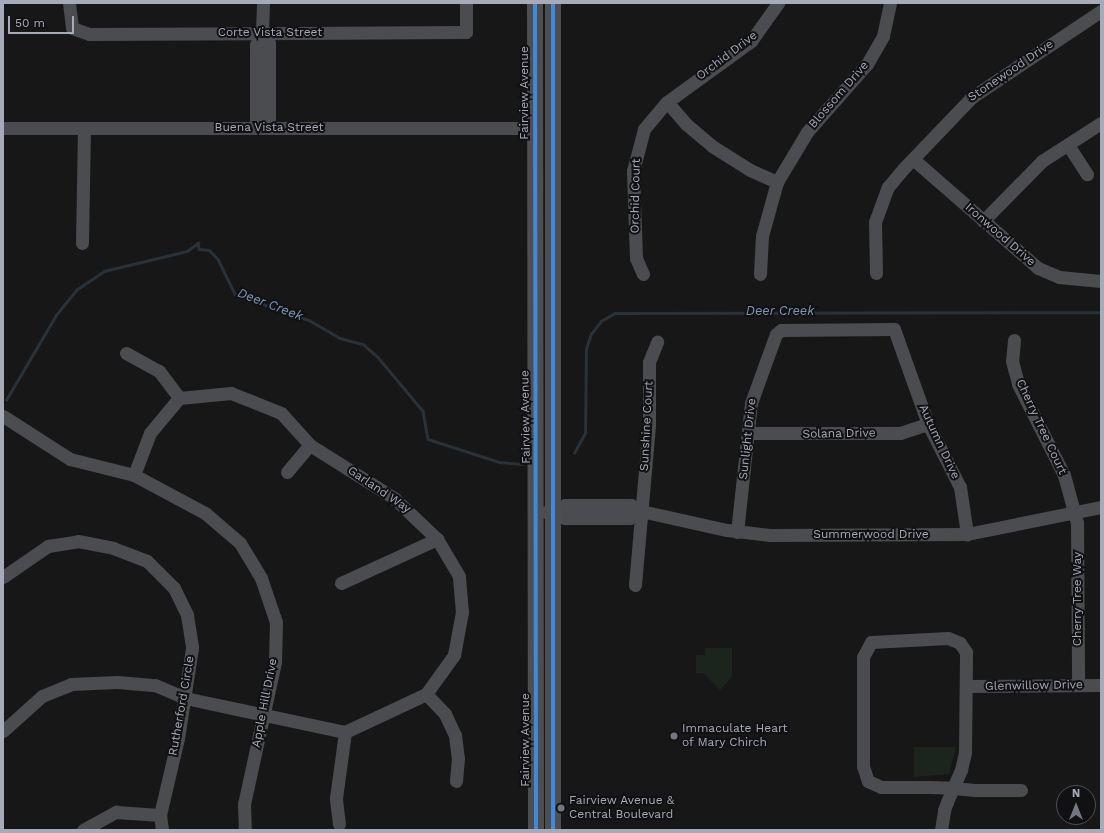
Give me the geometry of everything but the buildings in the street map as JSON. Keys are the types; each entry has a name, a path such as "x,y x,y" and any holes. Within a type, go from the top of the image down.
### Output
{"main road":[{"name":"Fairview Avenue","path":"535,3 537,512 536,830"},
{"path":"553,3 553,830"}],"street":[{"name":"Corte Vista Street","path":"69,3 72,28 89,34 466,32 466,3"},
{"path":"263,3 262,33 269,43 263,127"},
{"name":"Orchid Drive","path":"667,102 751,41 778,3"},
{"name":"Blossom Drive","path":"760,274 762,236 777,182 806,132 867,64 883,36 890,3"},
{"name":"Stonewood Drive","path":"876,273 874,222 880,204 912,159 972,97 1100,14"},
{"path":"667,102 686,124 712,146 750,170 777,182"},
{"name":"Orchid Court","path":"643,274 636,258 633,171 640,139 667,102"},
{"path":"983,221 1024,176 1101,123"},
{"name":"Buena Vista Street","path":"3,128 535,128"},
{"path":"82,243 84,128"},
{"path":"1068,145 1087,174"},
{"name":"Ironwood Drive","path":"912,159 1038,268 1059,277 1101,281"},
{"name":"Sunlight Drive","path":"737,532 748,433 756,383 776,334 782,330 894,329"},
{"name":"Autumn Drive","path":"894,329 928,424 960,487 967,534"},
{"name":"Cherry Tree Court","path":"1014,340 1012,361 1018,384 1064,475 1075,513"},
{"name":"Sunshine Court","path":"635,585 641,511 649,362 657,342"},
{"path":"126,353 159,371 179,398 150,433 134,475"},
{"name":"Garland Way","path":"179,398 231,393 253,399 281,413 310,445 394,498 437,539 459,576 462,612 454,655 426,694 345,732"},
{"name":"Apple Hill Drive","path":"3,416 70,459 134,475 205,512 240,543 261,578 276,622 275,662 265,716 244,804 245,830"},
{"name":"Solana Drive","path":"748,433 900,433 928,424"},
{"path":"287,472 310,445"},
{"name":"Summerwood Drive","path":"537,512 553,512 565,505 631,506 641,511 737,532 770,535 967,534 1101,507"},
{"name":"Cherry Tree Way","path":"1075,513 1078,685"},
{"path":"342,583 437,539"},
{"name":"Rutherford Circle","path":"3,577 48,546 78,541 114,548 147,561 174,588 187,615 192,648 185,698 160,815 162,830"},
{"path":"941,830 953,788 965,752 966,652 954,639 888,638 871,642 863,657 864,776 871,784 882,787 953,788 1021,790"},
{"path":"3,731 42,696 70,684 117,682 155,686 185,698 345,732 336,798 339,824"},
{"name":"Glenwillow Drive","path":"966,686 1101,685"},
{"path":"426,694 445,714 455,735 458,758 456,781"},
{"path":"83,830 116,812 160,815"}],"shaded area":[{"path":"705,648 732,648 732,677 720,690 703,673 696,673 696,655 705,655"},
{"path":"914,747 956,747 949,774 914,777"}],"waterway":[{"name":"Deer Creek","path":"6,400 56,315 76,290 104,271 187,251 198,243 199,249 209,250 218,259 235,294 309,320 340,338 363,344 377,356 423,411 428,439 499,462 522,464"},
{"name":"Deer Creek","path":"574,453 585,433 586,349 591,334 601,321 615,313 1101,312"}],"cycle path":[{"path":"535,3 536,830"},
{"path":"553,3 553,830"}],"place":[{"name":"Immaculate Heart of Mary Chirch","path":"674,736"},
{"name":"Fairview Avenue & Central Boulevard","path":"561,808"}]}
